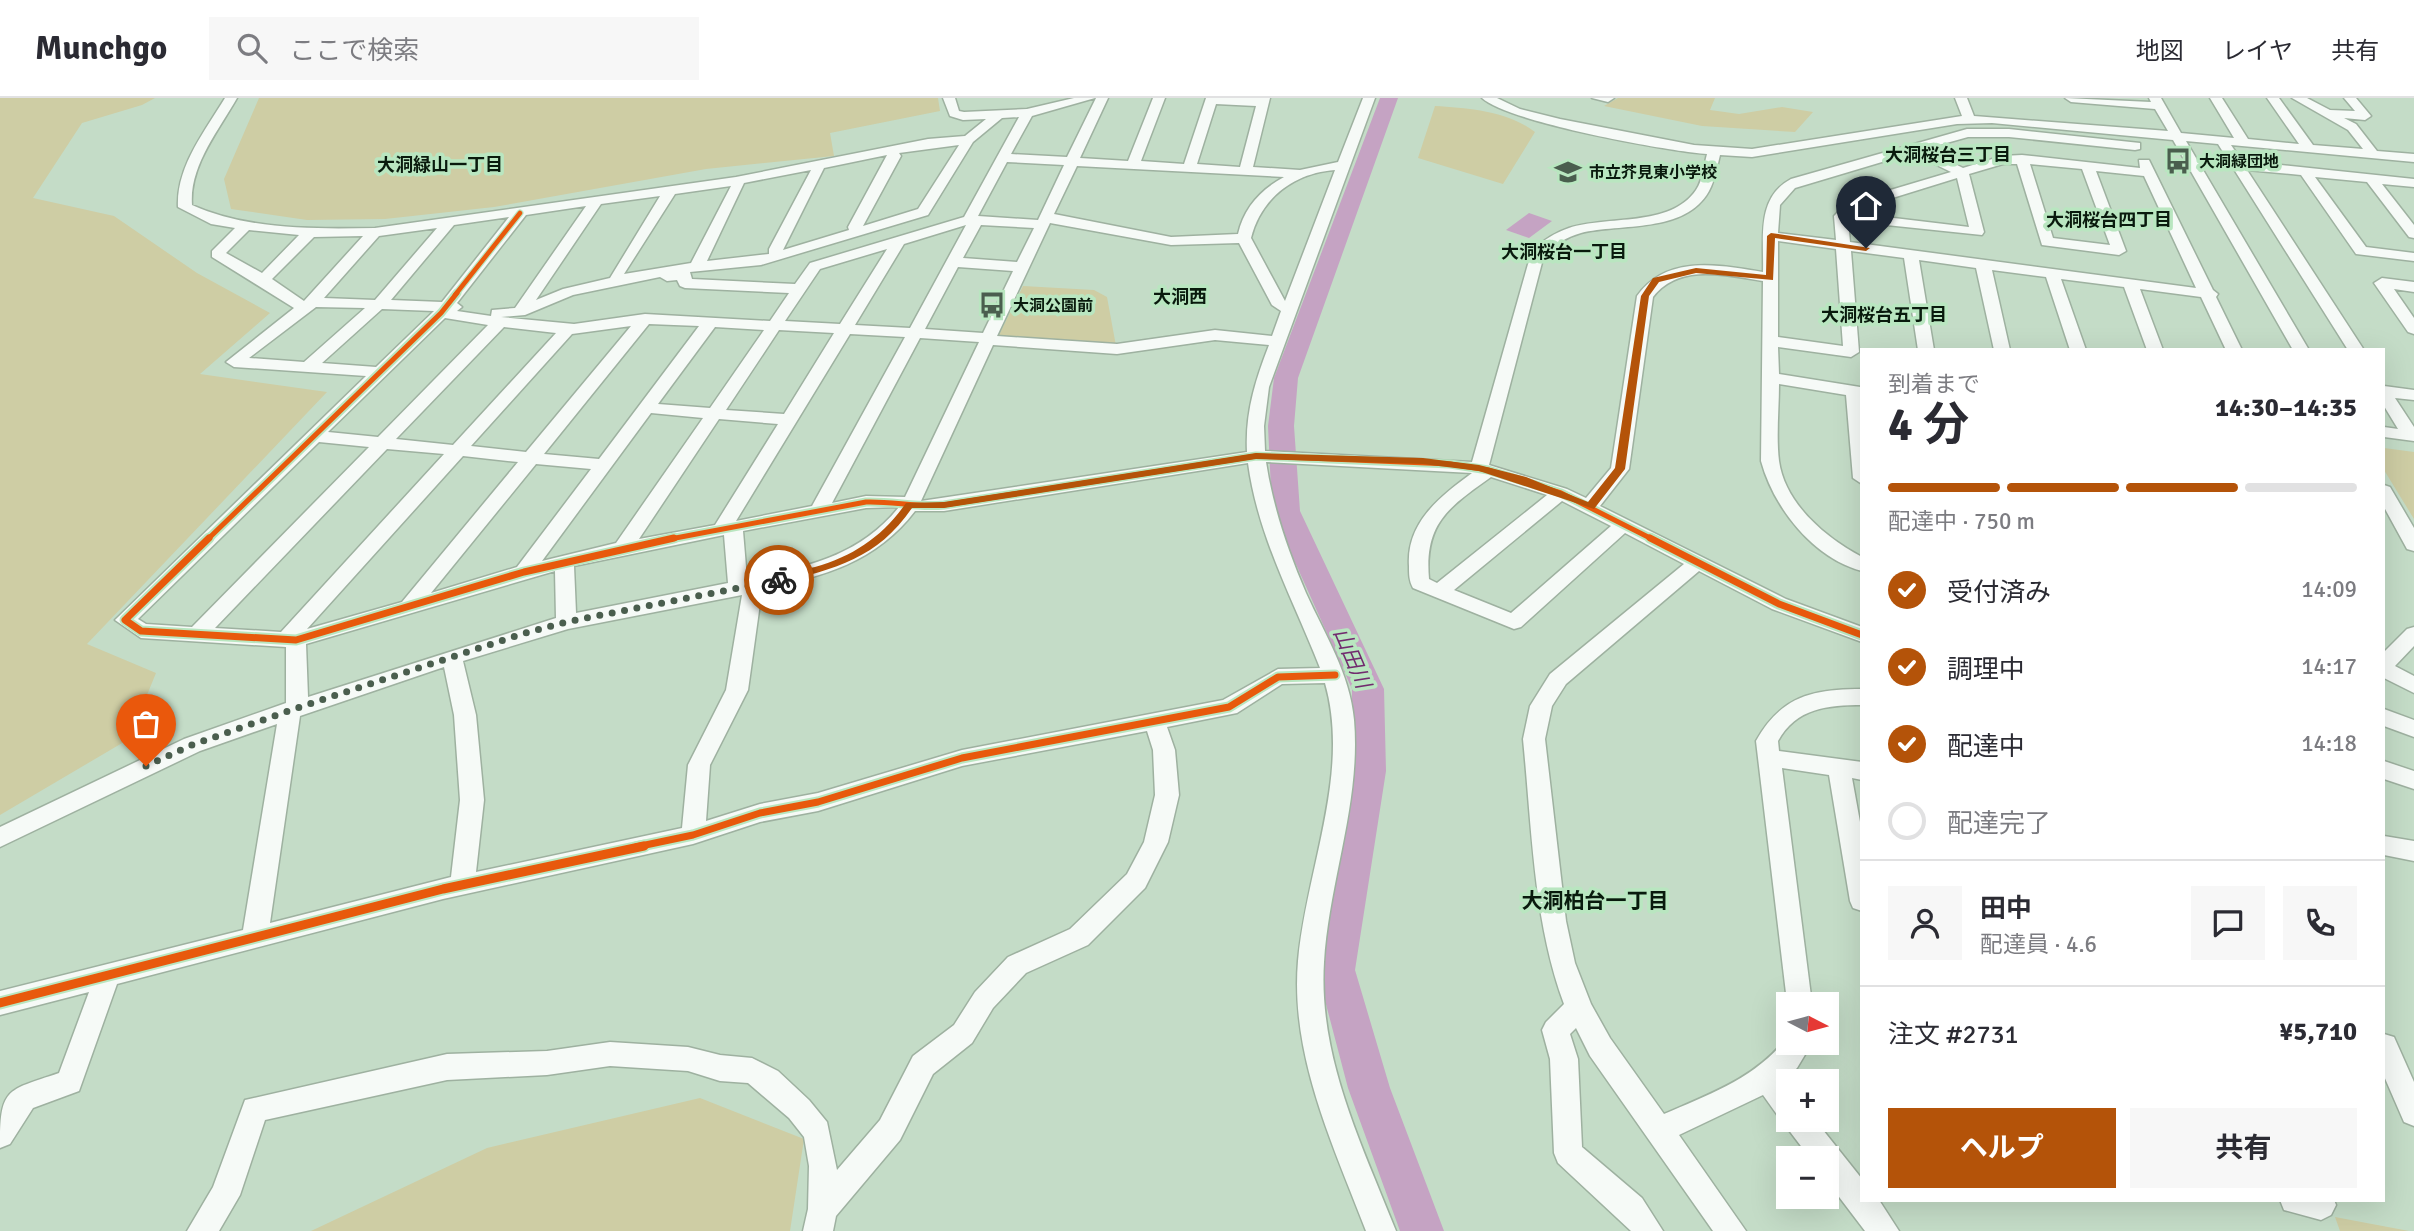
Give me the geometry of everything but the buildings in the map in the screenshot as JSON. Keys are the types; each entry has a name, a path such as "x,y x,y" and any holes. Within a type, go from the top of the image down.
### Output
{"street":[{"path":"231,98 196,160 182,195 185,207 199,215 246,225 311,232 375,232 596,202 736,181 952,140 968,140"},
{"path":"949,98 954,113 998,115 1027,113 1089,98"},
{"path":"0,838 192,745 294,709 566,622 745,587 842,563 872,546 896,524 909,505 1102,98"},
{"path":"1132,167 1159,98"},
{"path":"1369,98 1261,387 1254,436 1265,456 1262,492 1273,533 1296,591 1335,675 1343,721 1340,768 1311,963 1312,1008 1322,1063 1381,1231"},
{"path":"1488,98 1537,118 1714,151 1768,153 1969,119 2030,120 2414,158"},
{"path":"1598,98 1608,98"},
{"path":"1961,98 1969,119"},
{"path":"2071,98 2157,102 2300,348"},
{"path":"2216,98 2243,141"},
{"path":"2273,98 2309,148"},
{"path":"2298,98 2352,127 2373,154"},
{"path":"2326,113 2364,116 2350,98"},
{"path":"1189,169 1212,99 1264,101 1245,171"},
{"path":"969,220 1005,158 1027,113"},
{"path":"510,320 568,292 617,280 696,267 761,261 923,212 968,140 998,115"},
{"path":"2127,130 2210,294 2233,348"},
{"path":"1860,564 1801,521 1773,479 1770,461 1771,208 1784,188 1951,136 1990,132 2136,146"},
{"path":"2221,139 2355,348"},
{"path":"1841,216 1977,232 1962,172 1913,148"},
{"path":"857,232 855,227 894,156 892,151"},
{"path":"1624,524 1514,622 1420,583 1416,559 1419,538 1433,512 1483,469 1537,253 1544,245 1562,234 1681,209 1701,194 1714,151"},
{"path":"1005,158 1071,164 1303,174"},
{"path":"1841,216 1852,206 2002,160 2022,159 2150,173"},
{"path":"2022,159 2047,242 2119,251 2087,166"},
{"path":"2238,165 2414,183"},
{"path":"777,256 776,248 818,171 817,166"},
{"path":"1291,310 1280,305 1244,238 1250,215 1275,187 1317,168 1345,166"},
{"path":"2305,172 2361,251 2414,257"},
{"path":"2371,178 2414,234"},
{"path":"696,267 738,185 736,181"},
{"path":"617,280 617,274 669,191"},
{"path":"196,635 382,443 510,320 596,202"},
{"path":"520,212 444,309 125,620 141,631 292,639 564,561 820,510 866,502 897,501 909,505 944,505 1265,456 1310,456 1423,461 1483,469 1561,494 1590,506 1779,604 1860,634"},
{"path":"1772,341 1851,352 1841,216"},
{"path":"820,510 974,225 969,220"},
{"path":"623,548 815,267 969,220 1081,220 1146,237 1178,242 1244,238"},
{"path":"308,368 380,303 449,222"},
{"path":"246,225 217,254 307,304 380,303 508,314 510,320"},
{"path":"263,280 311,232"},
{"path":"375,232 307,304 234,362 379,372"},
{"path":"1771,236 2210,294"},
{"path":"692,835 699,765 737,690 745,587 727,529 789,420 899,241"},
{"path":"1911,254 1926,348"},
{"path":"954,262 1021,267"},
{"path":"1983,264 2002,348"},
{"path":"1590,506 1620,469 1645,296 1650,287 1656,280 1674,273 1696,271 1770,278"},
{"path":"2052,273 2077,348"},
{"path":"510,320 575,296 684,274 685,283 800,289"},
{"path":"2130,283 2154,348"},
{"path":"2414,287 2382,283 2414,329"},
{"path":"444,309 568,329 645,319 712,320 915,332 1117,349 1215,335 1250,336 1278,342"},
{"path":"409,606 645,319"},
{"path":"524,572 712,320"},
{"path":"255,936 294,709 292,639 568,329"},
{"path":"1771,379 1854,391 1860,456"},
{"path":"2385,392 2414,396"},
{"path":"2385,394 2412,436"},
{"path":"647,408 789,420"},
{"path":"2385,432 2412,436"},
{"path":"314,436 604,466"},
{"path":"2385,493 2414,545"},
{"path":"1440,591 1561,494"},
{"path":"564,561 566,622"},
{"path":"1698,562 1558,679 1545,695 1536,715 1534,738 1553,921 1562,963 1579,1008 1600,1047 1731,1231"},
{"path":"2385,665 2414,634"},
{"path":"452,657 465,715 472,800 462,885"},
{"path":"2385,667 2414,685"},
{"path":"0,1003 462,885 692,835 760,813 818,802 962,758 1229,707 1278,677 1335,675"},
{"path":"1798,992 1767,741 1772,729 1788,713 1807,702 1830,696 1860,697"},
{"path":"2385,717 2414,729"},
{"path":"820,1220 890,1130 923,1065 963,1034 984,1000 1017,965 1079,937 1136,881 1156,842 1167,795 1164,750 1155,723"},
{"path":"1769,758 1850,770 1860,879"},
{"path":"2385,770 2414,780"},
{"path":"0,1133 23,1098 69,1082 108,974"},
{"path":"1579,1008 1555,1030 1564,1059 1568,1153 1636,1213 1648,1231"},
{"path":"2385,1048 2414,1113"},
{"path":"202,1231 225,1195 255,1110 447,1067 547,1063 610,1054 688,1059 720,1068 752,1071 768,1080 799,1109 817,1132 823,1166 820,1220"},
{"path":"1659,1130 1767,1079 1792,1055"},
{"path":"1767,1079 1776,1091"},
{"path":"1807,1132 1860,1200"},
{"path":"1862,1202 1884,1231"},
{"path":"2303,1202 2321,1206 2320,1202"}],"green space":[{"path":"0,98 155,98 142,105 82,123 33,198 114,216 197,273 270,313 200,374 327,392 87,644 156,673 129,739 0,815"},
{"path":"259,98 938,98 940,111 830,133 834,156 706,169 494,207 385,219 307,220 231,209 224,179"},
{"path":"1618,98 1715,98 1710,110 1739,114 1782,107 1813,112 1795,132 1702,126 1604,106"},
{"path":"1435,106 1500,115 1535,132 1503,184 1418,158"},
{"path":"1023,286 1094,290 1107,297 1116,346 997,339"},
{"path":"2385,448 2414,452 2414,519 2385,472"},
{"path":"700,1098 804,1139 790,1231 311,1231 487,1148"},
{"path":"2335,1217 2409,1231 2340,1231"}],"shaded area":[{"path":"1529,213 1552,221 1529,238 1506,230"}],"waterway":[{"name":"山田川","path":"1389,98 1286,378 1281,426 1286,511 1368,689 1369,771 1336,970 1369,1088 1422,1231"}],"cycle path":[{"path":"520,213 441,313 125,620 141,631 296,640 524,572 623,548 866,502 897,501 923,507 944,505 1256,456 1450,464 1488,470 1561,493 1779,604 1860,634"},
{"path":"0,1003 443,889 693,835 760,813 818,802 962,758 1229,707 1278,677 1335,675"}],"way so far":[{"path":"146,766 192,745 297,708 522,634 566,622 779,580"}],"place":[{"name":"大洞緑団地","path":"2178,161"},
{"name":"市立芥見東小学校","path":"1568,172"},
{"name":"大洞公園前","path":"992,305"}],"district":[{"name":"大洞桜台三丁目","path":"1948,155"},
{"name":"大洞緑山一丁目","path":"440,165"},
{"name":"大洞桜台四丁目","path":"2109,220"},
{"name":"大洞桜台一丁目","path":"1564,252"},
{"name":"大洞西","path":"1180,297"},
{"name":"大洞桜台五丁目","path":"1884,315"},
{"name":"大洞柏台一丁目","path":"1595,901"}],"route":[{"path":"779,580 842,563 872,546 896,524 909,505 944,505 1256,456 1423,461 1479,468 1522,479 1590,506 1620,469 1645,296 1656,280 1674,273 1712,270 1770,278 1771,236 1866,248"}]}
